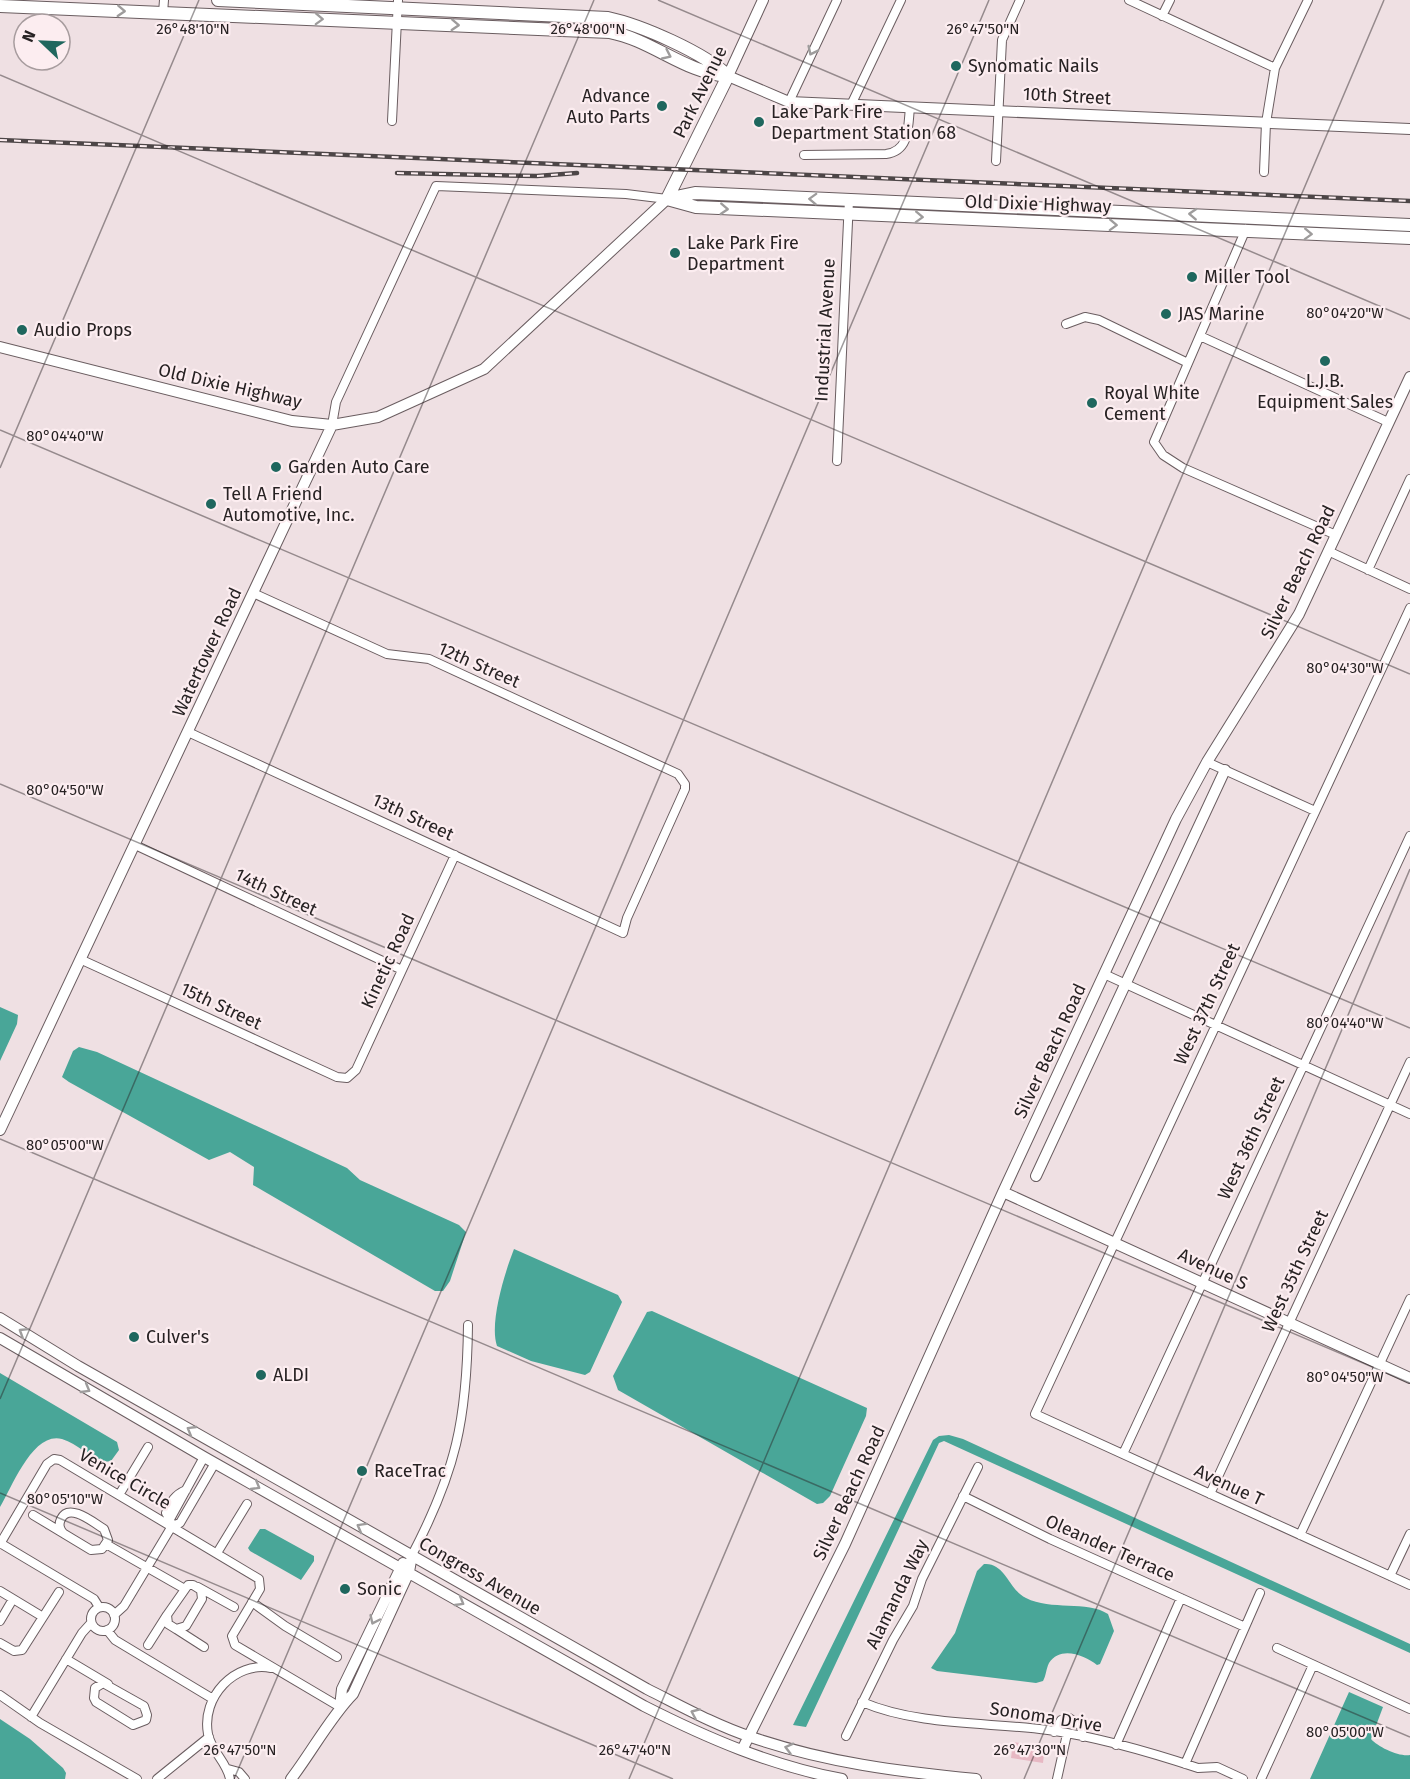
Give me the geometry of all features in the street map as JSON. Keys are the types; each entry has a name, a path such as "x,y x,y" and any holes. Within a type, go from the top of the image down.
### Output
{"main road":[{"name":"10th Street","path":"218,0 398,4 608,18 633,25 716,64 728,76"},
{"name":"10th Street","path":"0,6 43,4 163,6 282,18 610,32 632,38 709,75 728,76"},
{"name":"Park Avenue","path":"666,199 728,76"},
{"name":"Old Dixie Highway","path":"666,199 695,193 1410,225"},
{"name":"Old Dixie Highway","path":"666,199 696,207 1410,238"}],"street":[{"name":"Park Avenue","path":"728,76 764,0"},
{"path":"789,102 837,0"},
{"path":"851,105 901,0"},
{"path":"996,161 1002,40 1020,0"},
{"path":"1129,0 1143,3 1162,16 1275,69"},
{"path":"1162,16 1170,0"},
{"path":"1264,172 1266,123 1275,69 1308,0"},
{"path":"282,18 283,1"},
{"path":"392,121 398,4"},
{"name":"10th Street","path":"728,76 789,102 1410,129"},
{"path":"804,155 892,153 906,142 910,107"},
{"name":"Watertower Road","path":"0,1130 333,425 336,402 436,186 626,194 666,199"},
{"name":"Old Dixie Highway","path":"0,347 292,421 333,425 378,417 484,369 666,199"},
{"name":"Industrial Avenue","path":"837,461 849,200"},
{"path":"1251,217 1154,442 1163,455 1183,468 1336,535"},
{"path":"1066,324 1085,317 1099,320 1188,363"},
{"path":"1200,336 1388,422"},
{"name":"Silver Beach Road","path":"742,1750 845,1544 1003,1192 1176,819 1207,762 1299,614 1410,377"},
{"path":"1368,570 1410,479"},
{"path":"1329,551 1410,589"},
{"name":"12th Street","path":"253,593 387,654 429,659 678,774 685,783 682,796 627,918 624,933"},
{"name":"West 37th Street","path":"1035,1414 1410,609"},
{"name":"13th Street","path":"188,732 624,933"},
{"path":"1207,762 1315,811"},
{"path":"1036,1176 1127,985 1225,770"},
{"name":"West 36th Street","path":"1123,1454 1410,836"},
{"name":"14th Street","path":"135,844 402,970"},
{"name":"Kinetic Road","path":"347,1078 356,1070 455,855"},
{"name":"15th Street","path":"82,960 337,1077 347,1078"},
{"path":"1104,974 1410,1114"},
{"name":"West 35th Street","path":"1210,1494 1410,1062"},
{"name":"Avenue S","path":"1003,1192 1410,1378"},
{"path":"1300,1535 1410,1299"},
{"name":"Congress Avenue","path":"0,1318 63,1358 647,1689 749,1736 847,1763 902,1772 976,1779"},
{"path":"291,1779 321,1739 340,1707 353,1694 409,1572 412,1555 441,1497 456,1454 467,1386 468,1325"},
{"name":"Congress Avenue","path":"0,1338 204,1457 644,1706 684,1726 773,1762 842,1779"},
{"name":"Avenue T","path":"1035,1414 1410,1585"},
{"path":"119,1495 148,1447"},
{"path":"92,1623 98,1630 107,1630 112,1626 114,1615 124,1606 147,1567 204,1457"},
{"name":"Venice Circle","path":"0,1544 45,1467 54,1460 60,1460 171,1523 254,1576 261,1584 252,1602"},
{"path":"171,1523 180,1523 215,1463"},
{"name":"Alamanda Way","path":"846,1736 913,1606 922,1579 978,1467"},
{"name":"Oleander Terrace","path":"963,1496 1050,1539 1245,1627"},
{"path":"217,1553 247,1504"},
{"path":"33,1515 91,1550 102,1549 106,1544 107,1534 104,1529 76,1513 66,1514 61,1518 59,1523 63,1533"},
{"path":"1390,1576 1410,1534"},
{"path":"0,1544 94,1599 99,1607"},
{"path":"106,1544 183,1588"},
{"path":"340,1707 342,1689 399,1567 412,1555"},
{"path":"176,1629 186,1626 202,1599 201,1590 197,1586"},
{"path":"148,1645 183,1588 197,1586 234,1607"},
{"path":"0,1591 44,1617"},
{"path":"0,1643 14,1651 22,1650 59,1592"},
{"path":"1185,1764 1260,1593"},
{"path":"1116,1745 1181,1598"},
{"path":"0,1622 13,1599"},
{"path":"337,1657 285,1626 252,1602 232,1636 235,1645 340,1707"},
{"path":"31,1717 82,1633 92,1623 93,1612 99,1607 108,1608 114,1615"},
{"path":"167,1615 168,1624 204,1647"},
{"path":"107,1630 111,1638 213,1699"},
{"path":"1276,1648 1410,1709"},
{"path":"249,1653 253,1659 250,1668"},
{"path":"66,1659 108,1684 144,1706 147,1715 142,1724 133,1725 96,1702 95,1688 104,1683 108,1684"},
{"path":"1261,1779 1313,1665"},
{"path":"230,1779 228,1769 209,1737 207,1719 213,1699 227,1680 250,1668 264,1667 283,1672"},
{"path":"0,1695 31,1717 137,1779"},
{"name":"Sonoma Drive","path":"862,1702 948,1721 1083,1737 1198,1768 1214,1767 1243,1779"},
{"path":"1054,1732 1061,1720 1069,1718 1076,1720 1081,1726 1083,1737"},
{"path":"1057,1779 1067,1734"},
{"path":"157,1779 209,1737"},
{"path":"228,1769 239,1773 245,1779"}],"shaded area":[{"path":"0,1007 18,1015 17,1024 0,1061"},
{"path":"79,1047 97,1052 347,1168 360,1180 459,1225 466,1232 450,1281 443,1291 435,1291 253,1185 254,1167 230,1152 209,1160 69,1082 62,1077 73,1051"},
{"path":"514,1249 618,1295 622,1302 590,1372 585,1375 531,1361 497,1346 496,1311"},
{"path":"652,1311 867,1408 866,1416 830,1496 823,1503 817,1504 618,1390 613,1376 647,1312"},
{"path":"0,1373 117,1442 119,1450 111,1461 104,1462 62,1439 52,1439 42,1443 17,1475 0,1507"},
{"path":"949,1435 963,1439 1410,1644 1410,1653 944,1441 939,1443 806,1727 793,1725 933,1440 939,1436"},
{"path":"260,1529 265,1529 314,1556 314,1561 301,1580 250,1551 248,1548"},
{"path":"984,1564 997,1567 1015,1589 1026,1598 1046,1604 1090,1607 1108,1614 1114,1631 1100,1664 1097,1665 1073,1654 1060,1654 1049,1663 1043,1681 1036,1683 937,1671 931,1668 955,1633 977,1571"},
{"path":"1349,1692 1383,1707 1371,1739 1389,1751 1410,1755 1410,1779 1310,1779"},
{"path":"0,1719 30,1739 63,1768 66,1773 65,1779 0,1779"},
{"path":"1013,1742 1045,1746 1043,1763 1011,1758"}],"railway":[{"path":"0,140 1410,201"},
{"path":"397,173 537,176 577,173"}],"place":[{"name":"Synomatic Nails","path":"956,66"},
{"name":"Advance Auto Parts","path":"662,106"},
{"name":"Lake Park Fire Department Station 68","path":"759,122"},
{"name":"Lake Park Fire Department","path":"675,253"},
{"name":"Miller Tool","path":"1192,277"},
{"name":"JAS Marine","path":"1166,314"},
{"name":"Audio Props","path":"22,330"},
{"name":"L.J.B. Equipment Sales","path":"1325,361"},
{"name":"Royal White Cement","path":"1092,403"},
{"name":"Garden Auto Care","path":"276,467"},
{"name":"Tell A Friend Automotive, Inc.","path":"211,504"},
{"name":"Culver's","path":"134,1337"},
{"name":"ALDI","path":"261,1375"},
{"name":"RaceTrac","path":"362,1471"},
{"name":"Sonic","path":"345,1589"}]}
